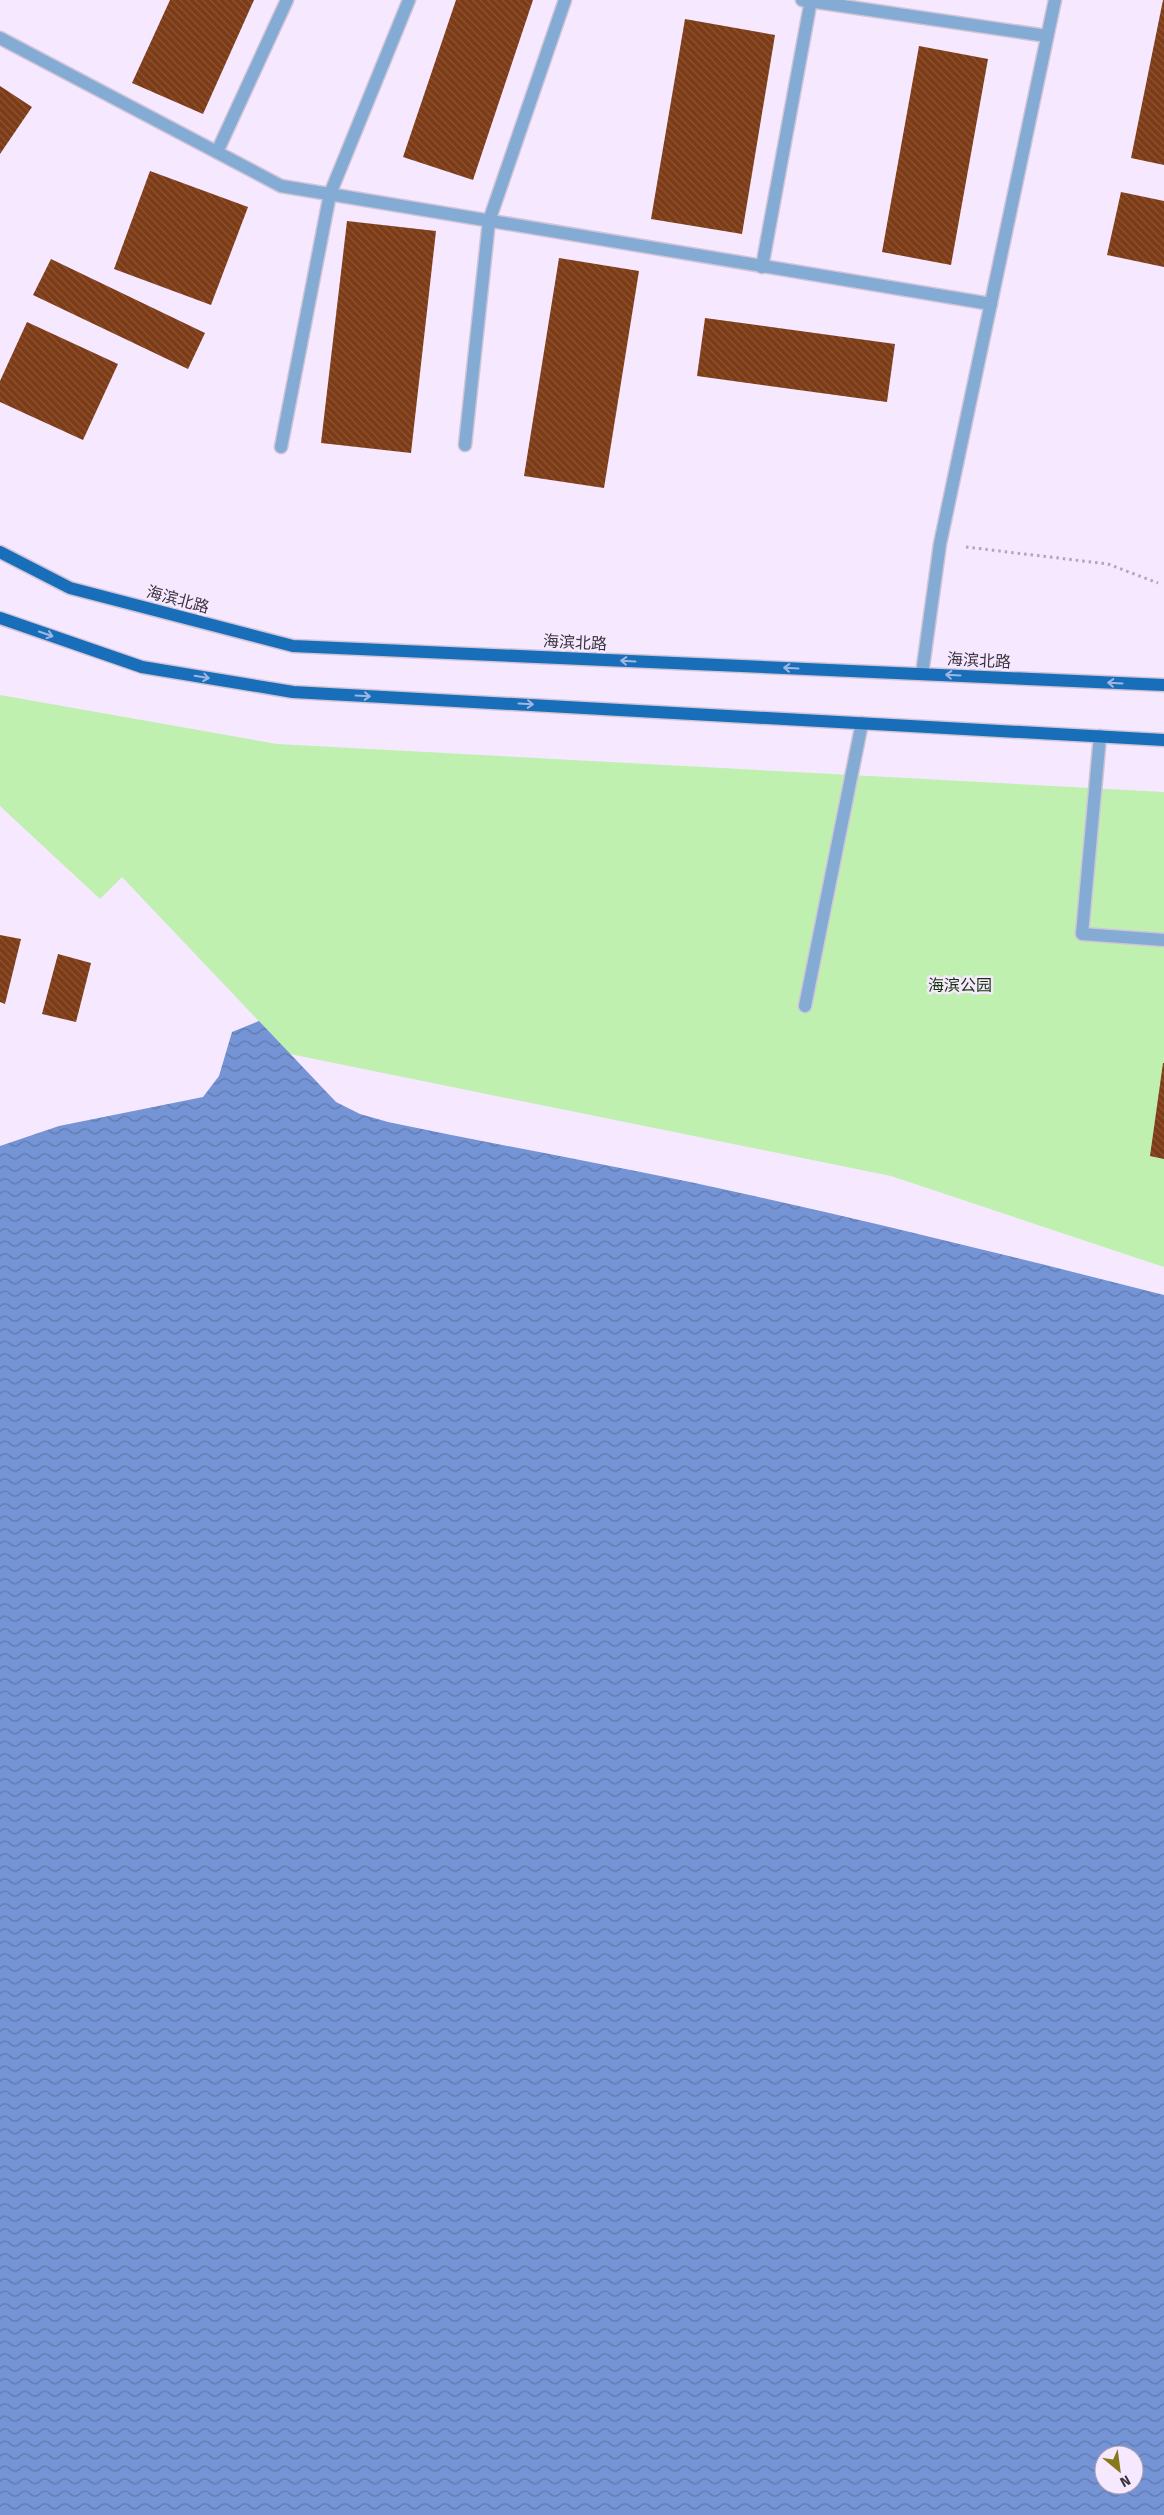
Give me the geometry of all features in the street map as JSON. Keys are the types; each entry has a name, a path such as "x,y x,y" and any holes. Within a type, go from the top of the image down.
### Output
{"main road":[{"name":"海滨北路","path":"0,552 70,588 292,646 1164,685"},
{"path":"0,618 142,667 293,692 1164,740"}],"street":[{"path":"217,152 287,0"},
{"path":"281,447 330,194 408,0"},
{"path":"465,445 489,220 565,0"},
{"path":"762,266 808,0 1047,36"},
{"path":"922,674 940,544 1055,0"},
{"path":"0,38 281,186 991,304"},
{"path":"805,1006 862,723"},
{"path":"1100,736 1082,934 1164,940"}],"path":[{"path":"940,544 1108,564 1158,583"}],"green space":[{"name":"海滨公园","path":"0,695 277,744 1164,792 1164,1267 891,1176 290,1054 122,877 100,899 0,806"}],"water":[{"path":"259,1021 336,1102 360,1114 388,1122 750,1195 928,1236 1164,1295 1164,2515 0,2515 0,1146 59,1126 203,1097 219,1076 232,1032"}],"building":[{"path":"170,0 254,0 203,114 132,83"},
{"path":"456,0 533,0 473,180 403,157"},
{"path":"1164,0 1164,165 1131,158"},
{"path":"685,19 775,35 742,234 651,219"},
{"path":"919,46 988,59 951,265 882,252"},
{"path":"0,86 32,107 0,154"},
{"path":"150,171 248,207 211,305 114,269"},
{"path":"1121,192 1164,201 1164,267 1107,255"},
{"path":"347,221 436,231 411,453 321,443"},
{"path":"559,258 639,271 604,488 524,476"},
{"path":"51,259 205,333 188,369 33,295"},
{"path":"705,318 895,344 887,402 697,376"},
{"path":"27,322 118,364 83,440 0,402 0,381"},
{"path":"0,935 21,939 5,1004 0,1002"},
{"path":"58,954 91,963 76,1022 42,1014"},
{"path":"1164,1063 1164,1159 1150,1156"}]}
